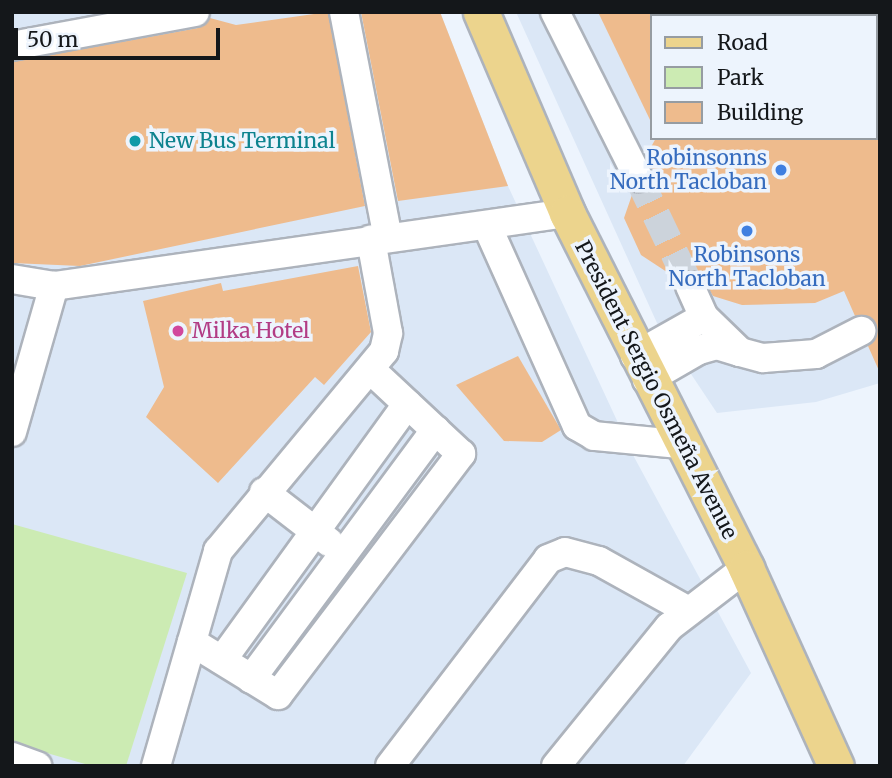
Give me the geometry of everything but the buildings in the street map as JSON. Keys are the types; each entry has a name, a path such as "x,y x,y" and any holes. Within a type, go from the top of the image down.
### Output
{"main road":[{"name":"President Sergio Osmeña Avenue","path":"481,12 567,213 679,444 746,568 836,766"}],"lane":[{"path":"12,46 195,12"},
{"path":"156,766 218,551 264,492 372,371 388,333 380,239 344,12"},
{"path":"558,15 638,177"},
{"path":"12,279 54,286 380,239 488,228 567,213"},
{"path":"488,228 577,426 594,436 679,444"},
{"path":"13,427 54,286"},
{"path":"691,286 704,317 740,352"},
{"path":"641,368 704,317"},
{"path":"641,368 717,345 763,358 816,354 861,331"},
{"path":"192,642 278,695 461,454 372,371"},
{"path":"222,660 407,404"},
{"path":"251,679 435,430"},
{"path":"264,492 370,573"},
{"path":"390,766 548,559 565,552 599,561 687,610"},
{"path":"556,766 687,610 746,568"},
{"path":"12,757 37,766"}],"shaded area":[{"path":"12,12 440,12 508,186 633,455 751,673 683,766 12,766"},
{"name":"Robinsons North Tacloban","path":"516,12 880,12 880,383 816,402 717,413 657,323"}],"green space":[{"path":"12,524 187,573 126,766 92,766 12,743"}],"tunnel":[{"path":"638,177 690,286"}],"place":[{"name":"New Bus Terminal","path":"135,141"},
{"name":"Robinsonns North Tacloban","path":"781,170"},
{"name":"Robinsons North Tacloban","path":"747,231"},
{"name":"Milka Hotel","path":"178,331"}]}
